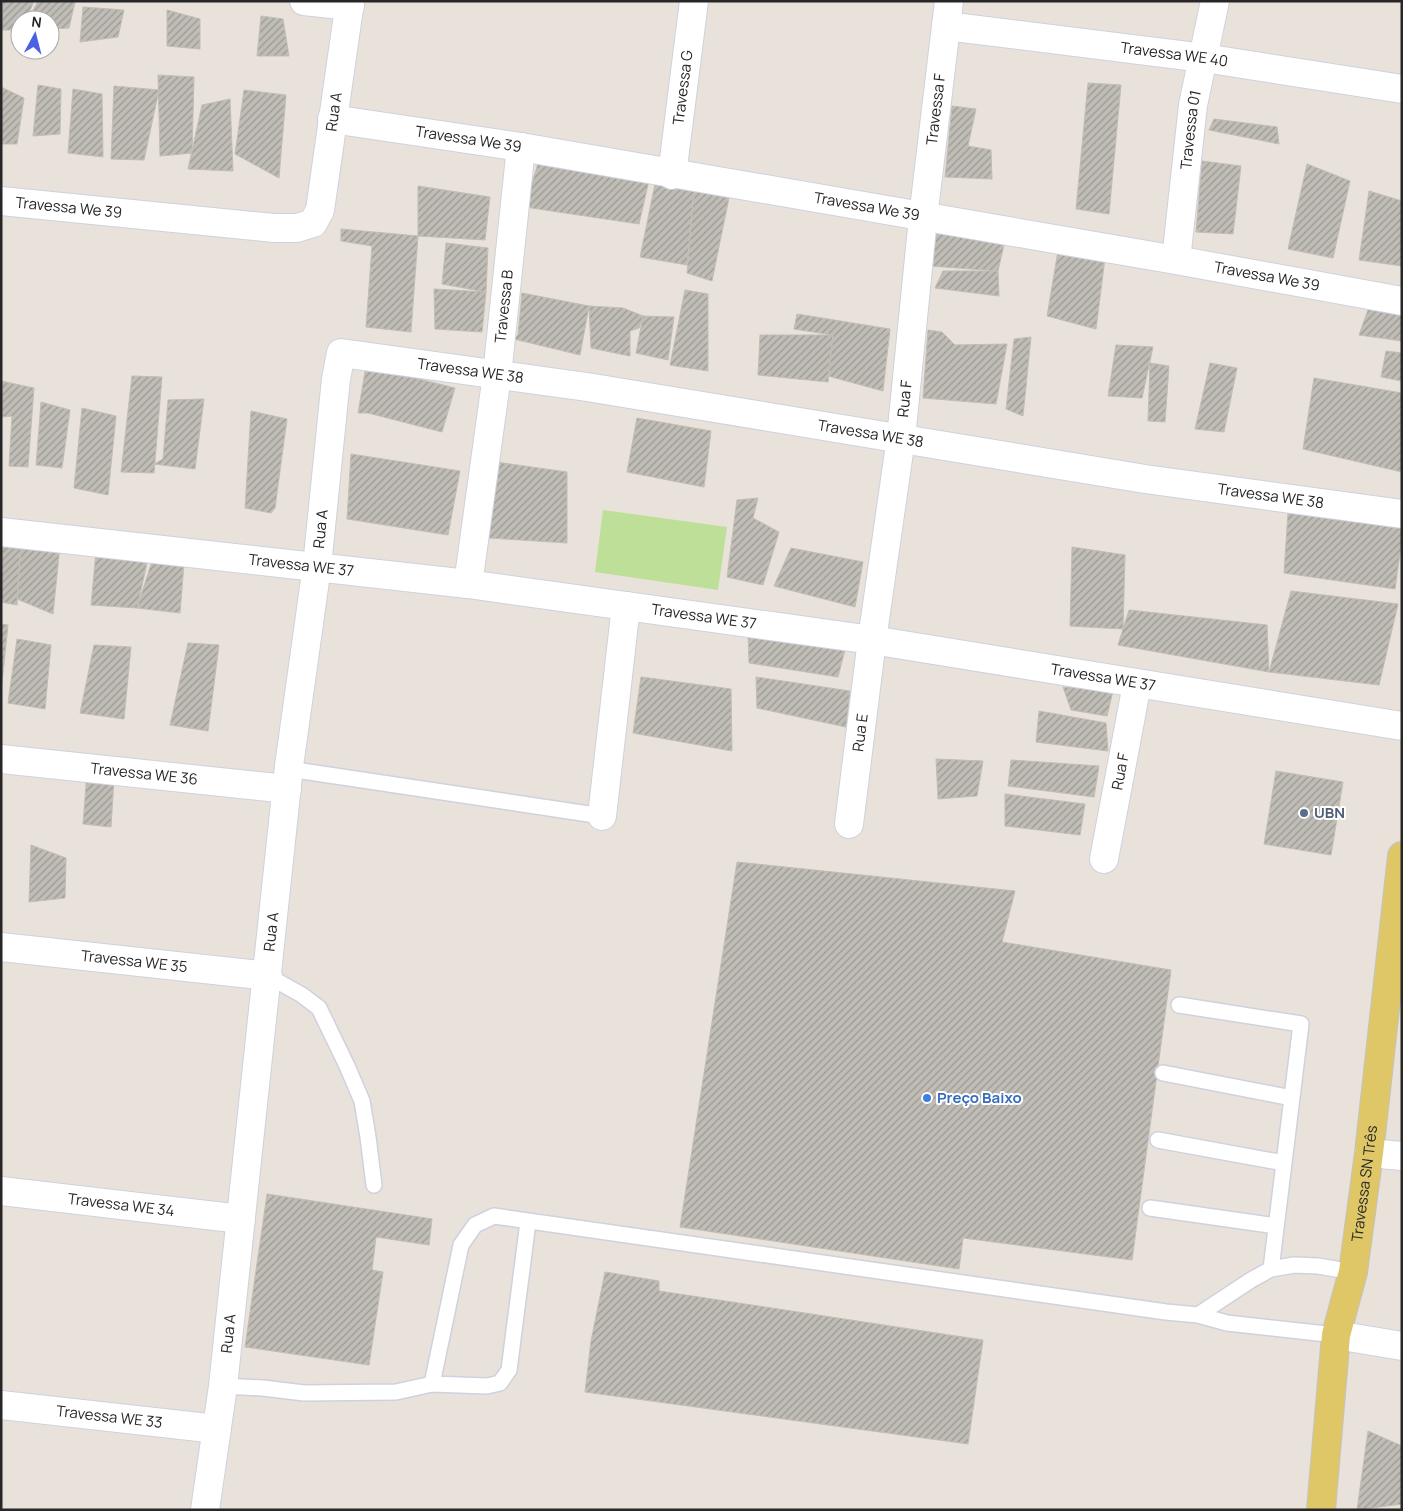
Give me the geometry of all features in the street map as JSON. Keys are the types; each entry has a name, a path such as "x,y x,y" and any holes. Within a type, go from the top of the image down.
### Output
{"main road":[{"name":"Travessa SN Três","path":"1321,1510 1336,1336 1353,1272 1397,942 1402,856"}],"street":[{"path":"304,1 350,4"},
{"name":"Travessa G","path":"672,174 694,1"},
{"name":"Travessa 01","path":"1176,260 1193,105 1214,1"},
{"name":"Rua A","path":"313,223 320,210 350,4"},
{"name":"Travessa WE 40","path":"948,14 1402,90"},
{"name":"Travessa F","path":"923,218 948,14"},
{"name":"Travessa We 39","path":"332,119 521,147 1402,301"},
{"name":"Travessa B","path":"468,584 498,375 521,147"},
{"name":"Travessa We 39","path":"1,201 274,228 297,228 313,223"},
{"name":"Rua F","path":"872,640 900,438 923,218"},
{"name":"Rua A","path":"205,1510 223,1386 288,779 317,566 336,379 341,352"},
{"name":"Travessa WE 38","path":"341,352 587,386 1144,479 1402,514"},
{"name":"Travessa WE 37","path":"1,532 468,584 872,640 1402,726"},
{"path":"602,816 626,606"},
{"name":"Rua E","path":"849,824 872,640"},
{"name":"Rua F","path":"1104,859 1137,684"},
{"name":"Travessa WE 36","path":"1,760 288,779"},
{"name":"Travessa WE 35","path":"1,947 268,976"},
{"path":"1369,1153 1402,1156"},
{"name":"Travessa WE 34","path":"1,1191 242,1219"},
{"path":"1336,1336 1402,1346"},
{"name":"Travessa WE 33","path":"1,1405 217,1429"}],"lane":[{"path":"288,779 602,816"},
{"path":"268,976 302,995 319,1008 362,1101 374,1185"},
{"path":"1179,1005 1301,1024 1271,1270"},
{"path":"1163,1073 1292,1098"},
{"path":"1158,1140 1284,1163"},
{"path":"1150,1208 1276,1226"},
{"path":"432,1384 461,1245 475,1226 494,1216 1198,1315 1227,1324 1336,1336"},
{"path":"223,1386 263,1388 304,1394 396,1392 432,1384 487,1386 500,1383 510,1370 528,1222"},
{"path":"1198,1315 1251,1280 1271,1270 1294,1265 1318,1266 1353,1272"}],"green space":[{"path":"603,510 727,527 718,590 595,572"}],"building":[{"path":"3,1 34,1 30,10 10,10 10,30 2,30"},
{"path":"38,1 75,2 69,28 60,28 60,10 33,10"},
{"path":"83,7 124,10 118,37 80,42"},
{"path":"167,10 200,19 200,49 167,46"},
{"path":"261,16 283,19 289,56 257,56"},
{"path":"158,75 194,77 192,153 160,156"},
{"path":"1088,83 1121,85 1109,214 1076,209"},
{"path":"38,85 61,89 60,134 33,136"},
{"path":"114,86 159,90 144,160 111,159"},
{"path":"1,87 24,98 17,144 1,144"},
{"path":"73,89 102,94 103,157 68,153"},
{"path":"244,90 286,95 279,178 235,154"},
{"path":"230,99 233,171 188,169 202,105"},
{"path":"952,106 976,109 968,146 991,150 992,179 945,177"},
{"path":"1214,119 1277,127 1279,144 1209,130"},
{"path":"539,160 650,176 639,224 525,207"},
{"path":"1202,161 1241,166 1233,234 1196,232"},
{"path":"1307,164 1350,181 1333,258 1288,249"},
{"path":"655,184 694,190 687,265 640,257"},
{"path":"418,186 490,197 485,240 418,236"},
{"path":"694,190 730,193 712,281 687,273"},
{"path":"1369,191 1402,201 1402,266 1359,260"},
{"path":"938,226 1004,245 998,271 931,266"},
{"path":"341,229 418,236 411,332 366,327 372,246 341,241"},
{"path":"446,243 488,248 486,292 442,284"},
{"path":"1059,245 1105,258 1096,329 1047,316"},
{"path":"943,271 998,271 999,296 935,288"},
{"path":"434,289 486,292 482,332 435,329"},
{"path":"685,290 708,294 708,371 670,365"},
{"path":"522,293 589,306 580,355 514,339 518,335"},
{"path":"1370,304 1402,309 1402,341 1359,335"},
{"path":"589,306 623,308 643,316 639,328 630,331 630,356 591,348"},
{"path":"797,314 890,329 883,391 828,376 833,335 794,329"},
{"path":"643,316 674,317 668,360 636,353"},
{"path":"928,330 942,332 955,345 1007,344 996,404 923,398"},
{"path":"760,335 833,335 828,382 758,375"},
{"path":"1031,337 1023,416 1006,409 1014,339"},
{"path":"1116,345 1153,347 1142,398 1108,396"},
{"path":"1386,351 1402,353 1402,381 1381,377"},
{"path":"1150,363 1169,366 1165,422 1148,421"},
{"path":"1210,363 1237,368 1224,432 1195,429"},
{"path":"366,366 455,388 442,432 368,413 358,413"},
{"path":"132,376 162,377 154,473 121,472"},
{"path":"1314,378 1402,393 1402,472 1303,449"},
{"path":"1,381 34,388 28,467 9,466 12,416 2,417"},
{"path":"204,399 195,469 154,464 163,459 168,400"},
{"path":"41,402 70,410 62,468 36,465"},
{"path":"82,408 116,416 108,495 74,488"},
{"path":"251,411 287,419 275,508 271,513 245,508"},
{"path":"637,418 711,431 704,487 627,472"},
{"path":"351,454 460,471 448,535 347,519"},
{"path":"496,462 567,472 567,543 489,538"},
{"path":"758,498 753,518 779,532 763,585 727,577 737,500"},
{"path":"1288,512 1402,528 1395,589 1284,573"},
{"path":"1,539 21,542 17,605 1,602"},
{"path":"21,542 60,546 53,614 17,599"},
{"path":"1072,547 1125,555 1123,629 1070,626"},
{"path":"791,548 863,562 855,607 774,586"},
{"path":"96,552 149,554 137,608 91,605"},
{"path":"153,558 184,563 180,613 137,608"},
{"path":"1291,591 1398,604 1379,685 1269,672"},
{"path":"1129,610 1267,625 1269,672 1118,645"},
{"path":"1,624 8,625 1,692"},
{"path":"748,631 846,646 838,677 749,663"},
{"path":"17,639 51,645 45,709 8,703"},
{"path":"188,643 219,645 208,731 170,725"},
{"path":"94,645 131,647 124,719 80,713"},
{"path":"641,677 731,689 732,751 633,733"},
{"path":"756,677 850,691 846,727 757,708"},
{"path":"1063,687 1113,691 1107,716 1071,710"},
{"path":"1039,711 1106,723 1108,751 1036,742"},
{"path":"936,759 983,761 977,796 938,799"},
{"path":"1011,760 1099,766 1094,797 1008,786"},
{"name":"UBN","path":"1276,771 1343,782 1331,855 1264,844"},
{"path":"87,773 114,779 111,827 83,824"},
{"path":"1005,794 1085,804 1080,835 1005,826"},
{"path":"31,845 66,858 65,898 29,902"},
{"name":"Preço Baixo","path":"737,862 1015,891 1002,942 1171,970 1132,1260 963,1238 959,1269 680,1227"},
{"path":"267,1194 432,1219 429,1245 376,1237 372,1270 383,1272 369,1365 245,1347"},
{"path":"605,1272 659,1281 659,1291 983,1340 968,1444 585,1392 591,1341"},
{"path":"1368,1431 1402,1446 1402,1504 1357,1510"}],"place":[{"name":"UBN","path":"1304,813"},
{"name":"Preço Baixo","path":"927,1098"}]}
